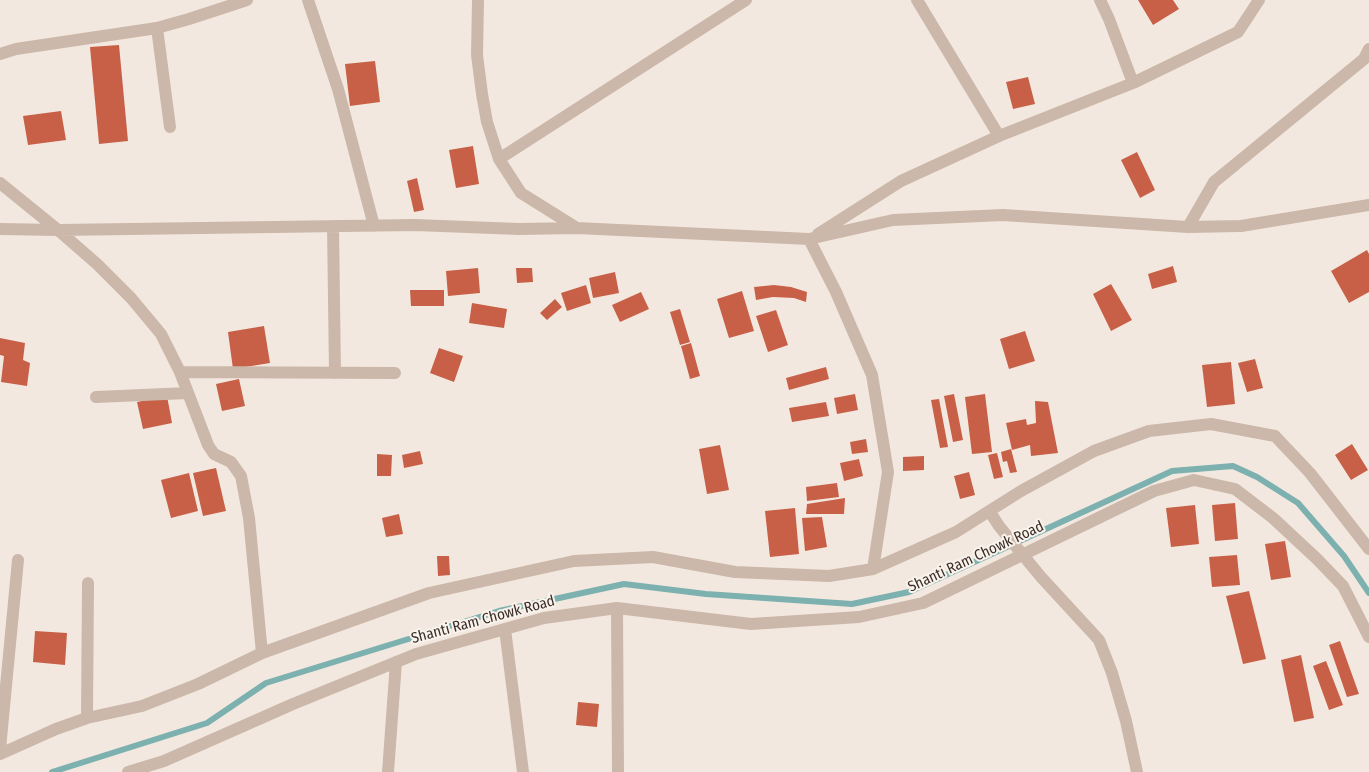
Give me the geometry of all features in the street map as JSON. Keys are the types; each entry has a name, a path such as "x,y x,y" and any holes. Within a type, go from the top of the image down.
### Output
{"street":[{"path":"0,54 16,49 157,28 247,0"},
{"path":"308,0 338,89 374,226"},
{"path":"478,0 477,56 482,94 487,122 499,159 521,193 577,228"},
{"path":"499,159 746,0"},
{"path":"917,0 999,136"},
{"path":"1100,0 1133,83"},
{"path":"809,239 902,181 999,136 1133,83 1238,32 1259,0"},
{"path":"157,28 170,127"},
{"path":"1188,227 1214,182 1364,59 1369,49"},
{"path":"0,183 97,264 131,298 161,334 180,372 208,444 214,454 231,462 241,476 249,518 262,653"},
{"path":"0,229 58,230 415,225 518,229 577,228 809,239 893,220 1003,215 1188,227 1241,226 1369,206"},
{"path":"333,226 336,373"},
{"path":"809,239 836,292 872,375 888,472 873,569"},
{"path":"180,372 395,373"},
{"path":"96,398 188,393"},
{"path":"0,754 56,728 87,718 142,706 198,684 262,653 429,593 574,561 653,558 735,572 820,576 873,569 956,532 1021,491 1094,451 1149,431 1211,424 1275,436 1310,473 1369,549"},
{"name":"Shanti Ram Chowk Road","path":"128,772 166,767 293,704 416,654 544,618 617,608 752,624 859,617 923,603 1020,552 1154,491 1194,480 1235,489 1273,518 1343,586 1369,637"},
{"path":"990,512 1040,577 1099,640 1112,673 1126,721 1137,772"},
{"path":"0,749 18,560"},
{"path":"87,718 88,583"},
{"path":"617,608 618,772"},
{"path":"505,629 523,772"},
{"path":"388,772 396,662"}],"building":[{"path":"1138,0 1173,0 1179,9 1153,25"},
{"path":"119,45 128,141 99,144 90,47"},
{"path":"375,61 380,102 350,106 345,64"},
{"path":"1028,77 1035,104 1013,109 1006,82"},
{"path":"61,111 66,140 28,145 23,116"},
{"path":"473,146 479,184 456,188 449,150"},
{"path":"1137,152 1155,190 1140,198 1121,160"},
{"path":"417,178 424,210 414,212 407,181"},
{"path":"1367,250 1369,254 1369,292 1349,303 1331,271"},
{"path":"1173,266 1177,282 1152,289 1148,274"},
{"path":"478,268 480,293 448,296 446,271"},
{"path":"516,268 532,268 533,282 517,283"},
{"path":"615,272 619,293 593,298 589,278"},
{"path":"1111,284 1132,320 1111,331 1093,294"},
{"path":"586,285 591,303 567,311 561,293"},
{"path":"774,285 791,287 807,292 806,302 794,298 773,297 756,300 754,287"},
{"path":"410,290 444,290 444,306 411,306"},
{"path":"742,291 754,331 729,338 717,299"},
{"path":"641,292 649,309 620,322 612,305"},
{"path":"555,299 562,307 547,320 540,313"},
{"path":"472,303 507,309 504,328 469,323"},
{"path":"680,309 690,342 680,345 670,312"},
{"path":"776,310 788,345 768,352 756,316"},
{"path":"264,326 270,363 233,369 228,332"},
{"path":"1025,331 1035,361 1009,369 1000,339"},
{"path":"0,338 25,343 23,360 30,363 27,386 1,382 4,356 0,355"},
{"path":"691,343 700,376 690,379 681,346"},
{"path":"439,348 463,356 454,382 430,373"},
{"path":"1255,359 1263,388 1247,392 1238,363"},
{"path":"1231,362 1235,404 1207,407 1202,365"},
{"path":"826,367 829,379 789,390 786,378"},
{"path":"239,379 245,406 222,411 216,384"},
{"path":"855,394 858,410 837,414 834,398"},
{"path":"954,394 963,440 953,442 944,396"},
{"path":"985,394 992,452 972,454 965,397"},
{"path":"167,396 172,423 143,429 137,402"},
{"path":"939,399 948,447 940,448 931,400"},
{"path":"1035,401 1048,402 1058,453 1031,456 1030,445 1012,450 1006,423 1026,419 1027,425 1036,423"},
{"path":"826,402 829,416 792,422 789,408"},
{"path":"866,439 868,452 852,454 850,442"},
{"path":"1352,444 1368,470 1351,480 1335,455"},
{"path":"720,445 729,490 707,494 699,449"},
{"path":"1011,449 1017,472 1010,473 1007,461 1003,462 1001,452"},
{"path":"420,451 423,464 404,468 402,455"},
{"path":"997,453 1003,477 994,479 988,455"},
{"path":"377,454 392,455 391,476 377,476"},
{"path":"924,456 924,470 903,471 903,457"},
{"path":"859,459 863,476 844,481 840,463"},
{"path":"216,468 226,511 203,516 193,473"},
{"path":"969,472 975,495 960,499 954,476"},
{"path":"189,473 198,511 171,518 161,480"},
{"path":"837,483 839,497 807,501 806,487"},
{"path":"845,498 844,514 806,514 807,504"},
{"path":"1235,503 1238,539 1215,541 1212,505"},
{"path":"1195,505 1199,544 1171,547 1166,508"},
{"path":"795,508 799,554 770,557 765,511"},
{"path":"399,514 403,534 386,537 382,518"},
{"path":"822,517 827,547 805,551 802,518"},
{"path":"1285,541 1291,577 1271,580 1265,544"},
{"path":"1237,555 1240,585 1212,587 1209,557"},
{"path":"437,556 449,556 450,575 438,576"},
{"path":"1249,591 1266,659 1243,664 1226,596"},
{"path":"35,631 67,633 65,665 33,662"},
{"path":"1340,641 1359,694 1347,697 1329,645"},
{"path":"1301,655 1314,718 1294,722 1281,660"},
{"path":"1326,661 1343,705 1329,710 1313,666"},
{"path":"578,702 599,704 597,727 576,725"}],"waterway":[{"path":"52,772 207,723 266,683 499,611 624,584 706,594 852,604 909,592 1172,471 1233,466 1257,477 1298,503 1344,556 1369,593"}]}
